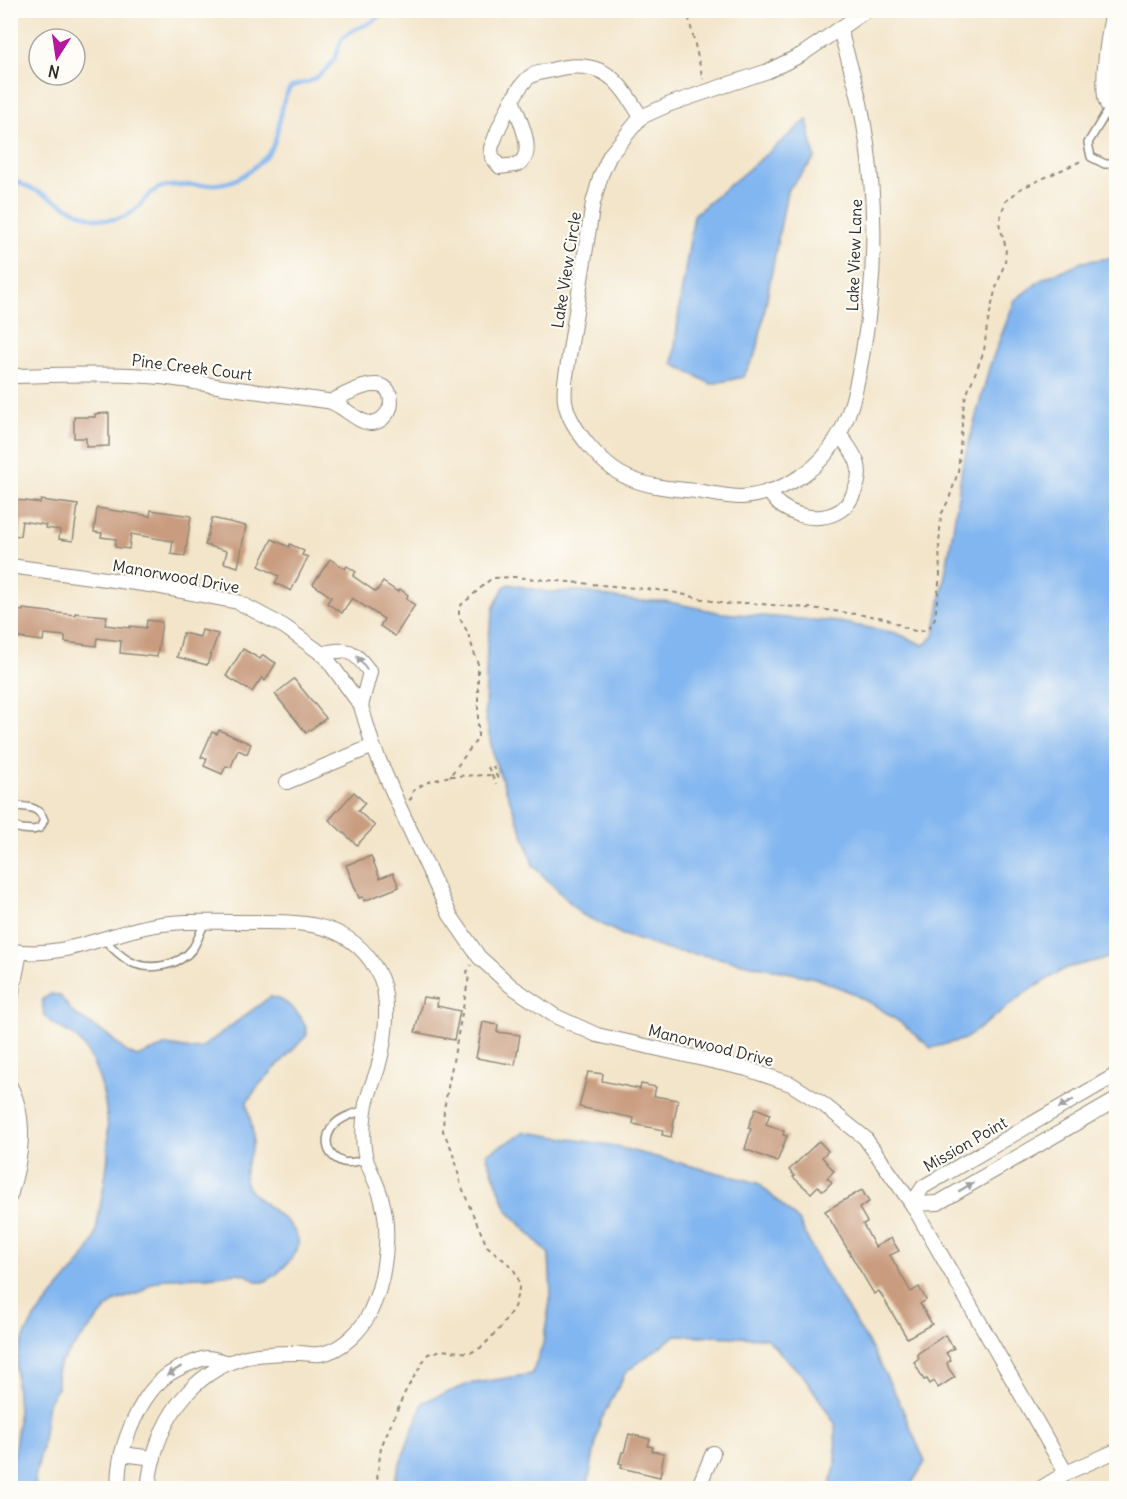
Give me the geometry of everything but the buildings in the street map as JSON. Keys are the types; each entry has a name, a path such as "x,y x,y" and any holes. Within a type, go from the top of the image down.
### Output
{"street":[{"name":"Lake View Circle","path":"809,470 786,485 740,497 672,489 629,478 603,463 590,448 576,427 565,402 564,382 593,203 601,175 610,155 641,117 706,91 768,70 801,55 867,10"},
{"path":"1112,113 1105,98 1105,78 1113,10"},
{"name":"Lake View Lane","path":"809,470 830,450 847,420 858,384 872,297 875,226 871,166 862,110 840,29"},
{"path":"512,100 531,75 566,66 582,66 597,70 617,83 641,117"},
{"name":"Pine Creek Court","path":"10,376 147,376 332,401"},
{"path":"768,491 780,506 813,519 836,514 851,502 858,482 858,466 851,450 839,434"},
{"name":"Manorwood Drive","path":"10,566 150,585 238,602 285,627 321,654 361,706 374,746 398,804 450,915 479,957 511,986 555,1016 597,1035 747,1069 791,1084 824,1105 865,1138 912,1204 1066,1473"},
{"path":"321,654 340,650 357,655 370,672 361,706"},
{"path":"287,782 374,746"},
{"path":"10,1003 15,951 54,952 157,924 205,922 319,925 345,936 367,954 382,982 386,1009 379,1064 366,1110 364,1138 366,1159 384,1205 386,1244 378,1294 363,1324 345,1342 321,1354 259,1356 229,1363 189,1390 172,1411 161,1431 153,1458 149,1488"},
{"name":"Mission Point","path":"912,1204 923,1187 1116,1075"},
{"path":"10,1086 19,1105 22,1137 18,1168 10,1196"},
{"path":"912,1204 939,1203 1116,1100"},
{"path":"119,1488 122,1454 130,1428 143,1403 164,1378 182,1366 206,1358 229,1363"},
{"path":"1041,1488 1066,1473 1116,1451"},
{"path":"698,1488 713,1453"},
{"path":"122,1454 153,1458"}],"lane":[{"path":"1112,113 1088,143 1091,157 1105,164 1116,164"},
{"path":"10,806 37,810 44,820 40,828 33,830 10,826"},
{"path":"104,939 116,952 131,962 144,966 168,964 181,960 193,948 205,922"},
{"path":"366,1110 337,1122 328,1132 326,1140 328,1147 342,1162 366,1159"}],"path":[{"path":"683,10 689,19 706,91"},
{"path":"450,776 478,738 478,664 467,631 459,617 459,607 485,584"},
{"path":"489,766 497,783 493,766"},
{"path":"398,804 411,799 413,791 425,783 450,776 496,775"},
{"path":"376,1488 381,1447 406,1390 428,1354 442,1350 470,1353 482,1347 501,1327 514,1307 519,1288 518,1277 512,1266 487,1246 460,1182 454,1154 443,1131 444,1109 469,976 467,972 479,957"}],"water":[{"path":"807,120 815,158 787,191 757,351 743,377 711,384 673,364 694,215"},
{"path":"1116,257 1116,956 1066,968 1031,989 965,1039 931,1048 879,1008 848,991 815,978 668,950 623,935 581,914 533,865 494,759 485,714 487,644 494,607 504,587 509,584 548,592 583,591 636,601 664,601 722,613 838,622 896,633 924,645 934,636 962,468 990,365 1015,300 1044,278 1082,262"},
{"path":"51,994 60,996 74,1014 109,1036 125,1051 137,1057 167,1045 191,1049 201,1048 270,997 283,1001 300,1016 307,1035 259,1085 247,1102 253,1138 245,1174 246,1184 251,1192 291,1226 297,1236 298,1247 286,1265 264,1282 257,1282 247,1275 237,1273 207,1277 166,1278 108,1307 60,1363 57,1372 57,1389 48,1402 42,1448 35,1477 36,1488 11,1488 18,1421 16,1371 19,1351 38,1313 78,1265 94,1240 108,1159 106,1108 100,1081 81,1043 45,1016 43,999"},
{"path":"526,1132 609,1145 758,1183 799,1221 820,1265 871,1347 898,1399 925,1462 909,1488 829,1488 836,1464 835,1423 806,1379 766,1338 676,1335 626,1372 600,1422 587,1488 391,1488 423,1402 469,1384 532,1374 543,1344 551,1295 549,1254 507,1210 486,1154"}],"waterway":[{"path":"10,177 77,212 109,220 131,213 153,191 162,187 232,181 248,172 271,149 290,88 308,82 322,73 333,61 345,36 376,19 384,10"}]}
